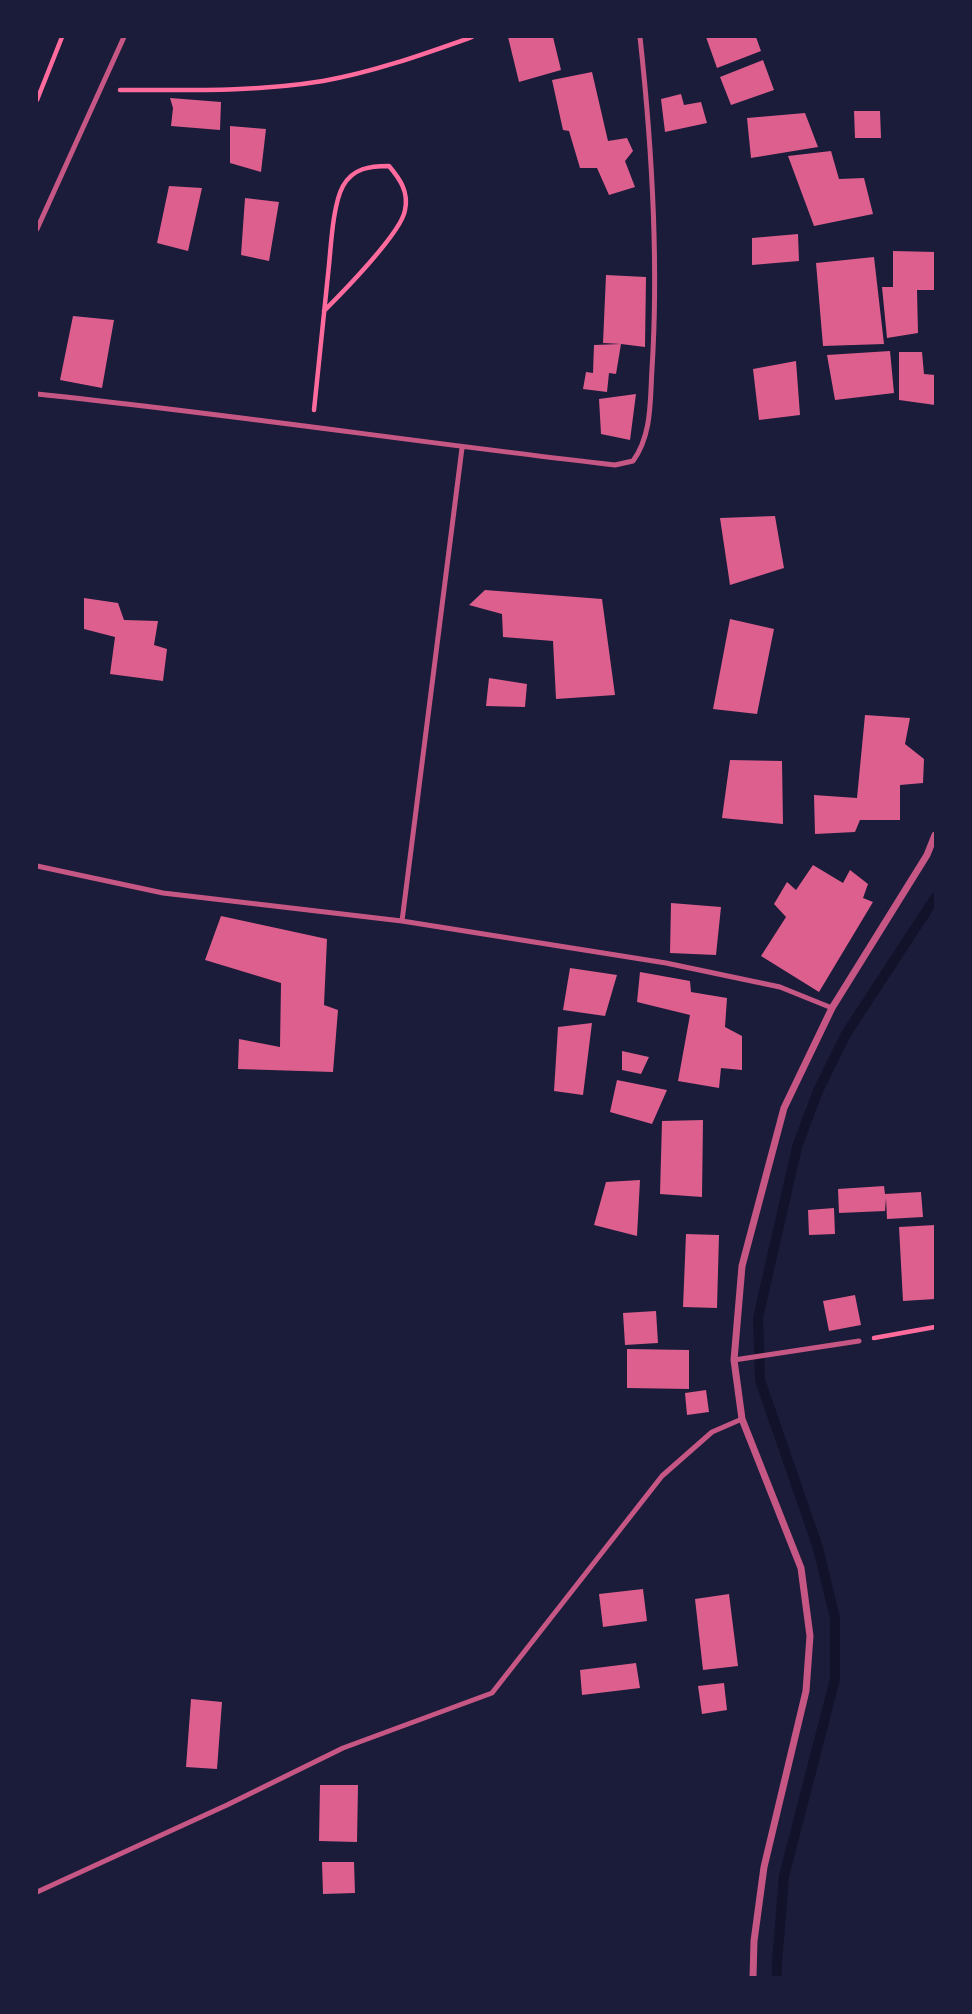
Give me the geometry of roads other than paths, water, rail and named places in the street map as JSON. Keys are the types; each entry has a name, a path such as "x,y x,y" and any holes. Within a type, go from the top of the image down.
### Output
{"street":[{"path":"753,1977 754,1941 764,1867 806,1691 810,1636 801,1568 742,1419 734,1360 742,1266 784,1108 832,1008 927,855 935,835"}],"lane":[{"path":"37,229 124,37"},
{"path":"37,394 117,402 462,448 615,465 633,461 643,447 648,419 656,305 651,139 640,37"},
{"path":"402,921 462,448"},
{"path":"37,866 163,893 402,921 666,963 779,987 832,1008"},
{"path":"734,1360 859,1341"},
{"path":"37,1892 227,1805 343,1748 492,1693 663,1476 712,1432 742,1419"}],"waterway":[{"path":"777,1977 784,1876 835,1679 835,1618 818,1548 760,1380 758,1318 797,1147 818,1091 846,1034 935,898"}]}
